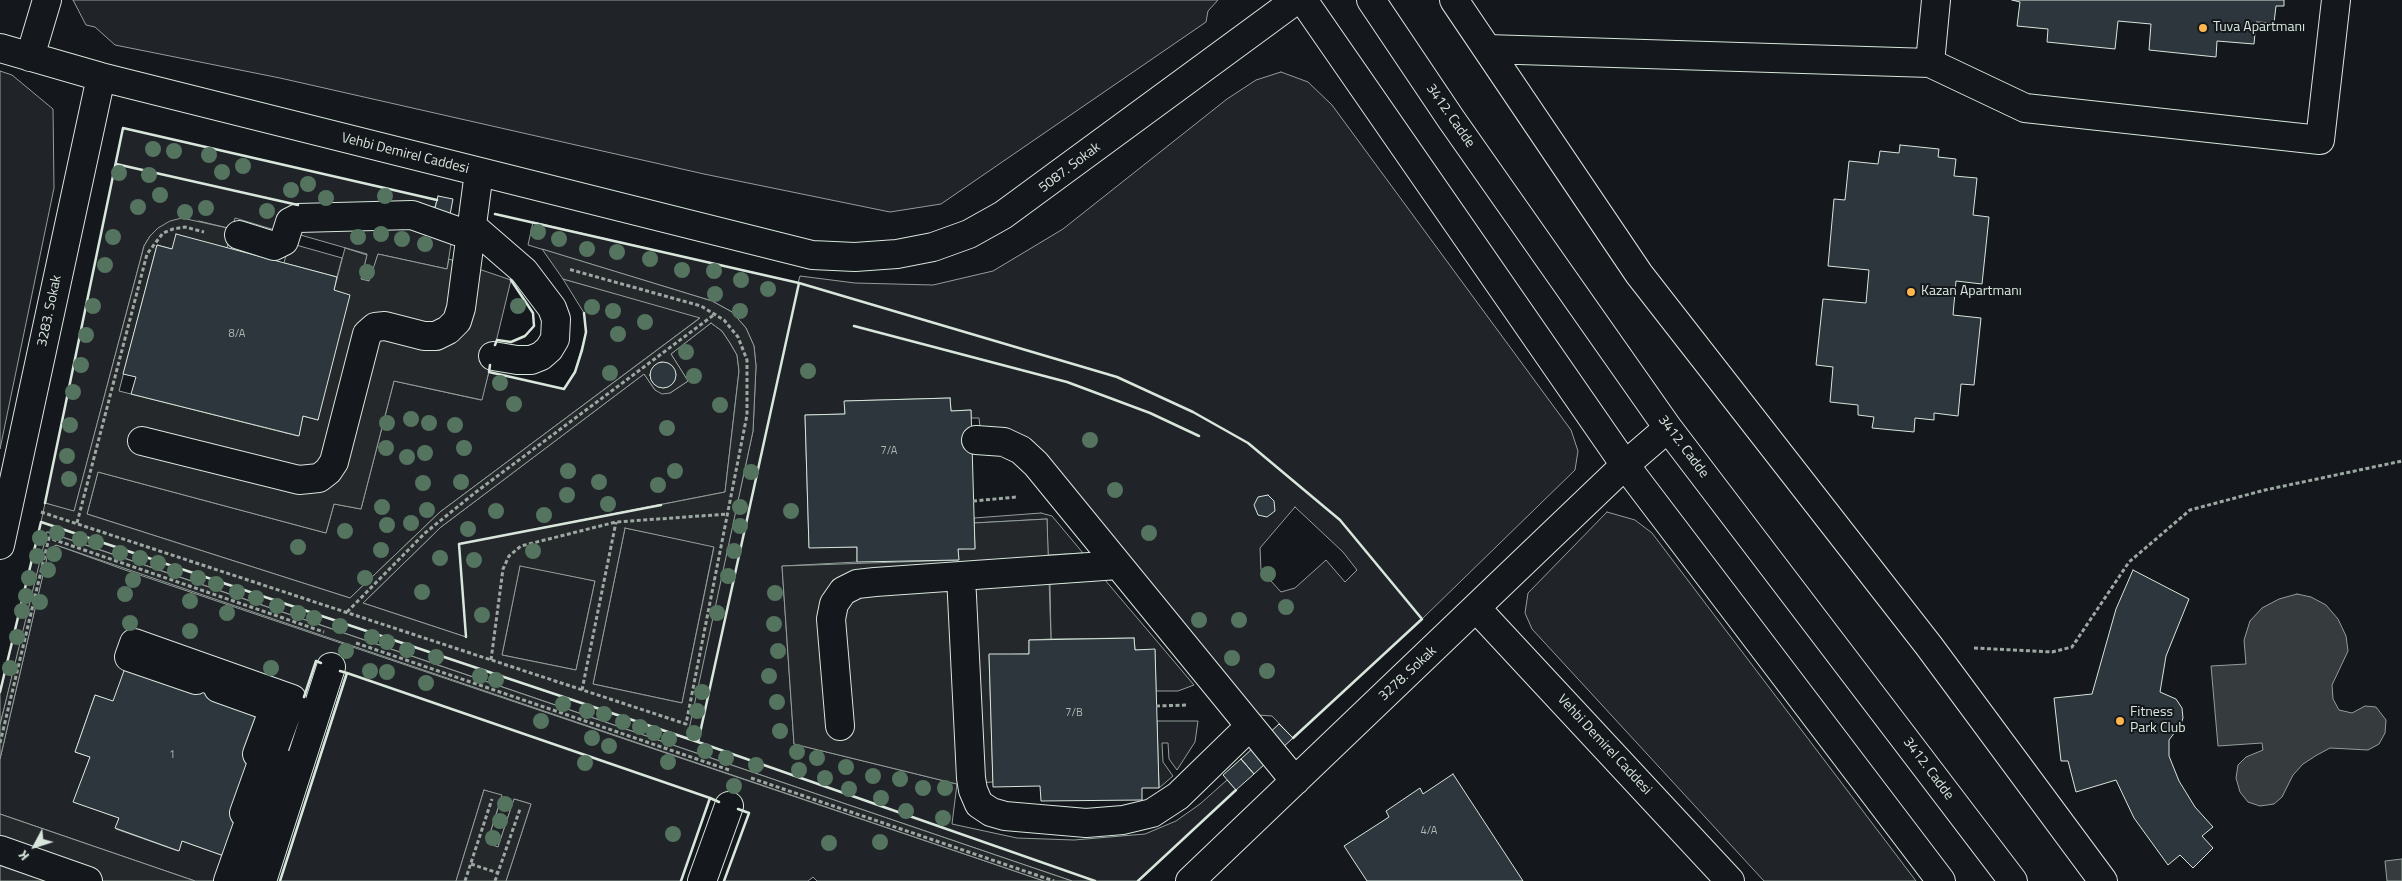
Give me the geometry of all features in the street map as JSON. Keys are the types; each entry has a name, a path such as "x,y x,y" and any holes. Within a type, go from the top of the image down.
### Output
{"street":[{"path":"30,57 47,0"},
{"name":"5087. Sokak","path":"812,255 855,257 897,254 934,247 969,234 1036,193 1296,0"},
{"path":"1303,0 1625,465 1940,881"},
{"name":"3412. Cadde","path":"1371,0 1452,120 1668,428 2013,881"},
{"path":"1454,0 1639,274 1928,646 2103,881"},
{"path":"1930,63 1936,0"},
{"path":"1487,49 1930,63 2025,108 2320,140 2336,0"},
{"name":"Vehbi Demirel Caddesi","path":"0,48 101,77 812,255"},
{"name":"3283. Sokak","path":"0,545 101,77"},
{"path":"142,441 299,480 319,478 334,462 367,334 375,327 385,326 424,336 436,336 448,330 457,321 461,308 479,172"},
{"path":"240,236 274,246 284,240 290,222 298,218 412,215 472,231 524,271 552,308 556,319 555,339 549,349 541,356 531,360 493,356"},
{"name":"3278. Sokak","path":"1190,881 1477,609 1625,465 1668,428"},
{"path":"976,440 1004,442 1021,450 1036,464 1295,781"},
{"path":"840,726 831,619 834,604 843,591 857,584 1118,565"},
{"path":"961,576 971,778 973,790 979,804 991,812 1005,816 1086,823 1123,820 1152,813 1178,796 1249,727"},
{"name":"Vehbi Demirel Caddesi","path":"1477,609 1730,881"},
{"path":"228,881 250,816 244,813 264,756 258,754 274,708 218,688 219,682 197,675 196,680 129,657 134,643 292,699 270,759 282,763 241,881"},
{"path":"262,881 331,667"},
{"path":"702,881 729,806"},
{"path":"0,850 88,881"}],"path":[{"path":"77,523 147,254 163,233 173,228 185,227 238,240 240,236"},
{"path":"34,509 686,724 747,415 749,384 747,360 738,337 724,320 701,306 562,268"},
{"path":"347,612 425,533 476,492 715,314"},
{"path":"1928,646 2052,652 2072,647 2129,562 2190,510 2265,490 2402,462"},
{"path":"491,660 503,569 509,556 521,546 616,522 728,514"},
{"path":"582,690 616,522"},
{"path":"0,743 49,538 331,634"},
{"path":"350,640 734,772"},
{"path":"744,775 1054,881"},
{"path":"465,881 492,799"},
{"path":"496,881 520,809"},
{"path":"471,864 498,873"}],"shaded area":[{"path":"73,0 1218,0 1208,11 1206,22 941,204 890,212 704,174 280,78 115,45 95,27 86,25"},
{"path":"0,71 12,75 53,109 54,188 0,449"},
{"path":"1281,72 1308,82 1332,105 1571,430 1578,451 1575,470 1422,619 1293,738 1272,716 1257,715 1037,446 1026,437 1005,428 980,427 979,418 971,418 971,410 951,411 950,398 845,401 845,414 805,415 809,547 857,547 857,562 782,566 794,744 957,784 952,824 1017,838 1074,840 1145,834 1176,821 1200,804 1227,780 1236,790 1138,881 1072,881 48,532 0,725 0,692 41,522 686,738 753,431 756,366 754,346 746,328 732,312 712,301 528,245 533,222 798,283 800,276 855,283 933,285 993,271 1063,229 1227,99 1256,80","holes":["1295,507 1343,552 1357,570 1345,582 1326,560 1295,588 1281,592 1261,570 1260,548"]},
{"path":"123,128 437,200 435,207 291,211 275,230 235,218 232,229 199,221 150,236 144,246 74,512 45,503"},
{"path":"182,218 232,229 227,248 172,249 157,245 119,391 298,436 303,416 318,420 334,290 345,248 367,255 361,279 369,281 378,254 447,269 449,259 511,280 482,400 394,381 361,509 334,504 326,533 98,472 87,514 350,598 440,512 700,318 563,279 542,249 712,301 732,312 746,328 754,346 756,366 753,431 687,739 41,522 45,503 74,511 144,246 158,228 170,221","holes":["711,323 722,331 737,355 739,371 725,492 459,544 466,637 363,603 441,527 644,374 655,390 662,394 670,393 688,381 671,354","661,362 670,364 676,374 674,382 664,388 653,383 650,375 654,367","625,528 714,547 682,703 593,684","520,566 595,581 576,670 502,655"]},
{"path":"410,224 452,238 447,269 378,254 370,281 361,279 367,254 297,234 300,225"},
{"path":"289,243 342,258 337,277 284,263"},
{"path":"563,279 701,317 440,512 350,598 87,514 98,472 326,533 334,504 361,509 394,381 481,400 489,372 564,389 575,372 586,332 584,313"},
{"path":"711,323 722,331 737,355 739,371 725,492 459,544 466,637 363,603 441,527 644,374 655,390 670,393 688,381 671,354"},
{"path":"1607,512 1635,520 1652,533 1916,881 1764,881 1532,629 1525,613 1528,593"},
{"path":"1041,513 1052,516 1083,553 1048,555 1047,519 974,523 974,518"},
{"path":"1047,519 1051,639 1029,640 1029,654 989,655 993,782 957,784 794,744 782,566 958,560 958,549 975,548 974,523"},
{"path":"625,528 714,546 682,703 593,684"},
{"path":"47,532 1072,881 1044,881 56,545 49,549 0,759 0,725"},
{"path":"56,545 1044,881 817,881 813,877 808,881 724,881 749,813 710,799 681,881 506,881 531,804 514,799 498,847 487,843 502,796 484,790 456,881 280,881 346,673 316,662 282,763 95,695 75,752 90,757 74,802 119,818 116,829 178,851 182,841 224,856 228,881 195,881 0,814 0,759 49,548"},
{"path":"520,565 595,581 576,670 502,655"},
{"path":"1105,580 1194,685 1178,691 1156,691 1155,650 1135,650 1134,638 1051,639 1050,584"},
{"path":"2297,594 2311,597 2326,605 2338,619 2346,636 2348,651 2332,685 2333,699 2339,710 2352,713 2365,706 2376,707 2386,720 2385,733 2379,744 2368,750 2330,748 2317,755 2303,764 2293,775 2282,797 2274,804 2260,806 2248,802 2240,792 2236,778 2238,765 2246,757 2263,750 2262,743 2218,746 2211,666 2246,664 2244,640 2250,621 2262,608 2279,599"},
{"path":"1157,721 1198,721 1195,742 1177,770 1169,759 1168,743 1162,743 1163,762 1173,776 1159,788"},
{"path":"484,790 502,795 487,843 498,847 514,799 531,804 506,881 456,881"},
{"path":"0,814 61,835 195,881 0,881"},
{"path":"2402,859 2402,881 2387,881 2385,861"}],"building":[{"name":"Tuva Apartmanı","path":"2012,0 2284,0 2284,6 2276,6 2274,23 2256,22 2254,44 2217,41 2216,57 2149,50 2151,24 2118,21 2115,49 2047,42 2048,29 2017,26 2020,2"},
{"name":"Kazan Apartmanı","path":"1900,145 1939,149 1938,157 1956,159 1954,176 1977,178 1973,215 1989,217 1982,284 1956,281 1953,315 1981,318 1974,385 1961,384 1958,416 1934,413 1934,420 1915,418 1914,432 1872,428 1874,417 1858,415 1858,405 1830,402 1833,367 1816,365 1823,299 1866,303 1869,270 1828,266 1834,199 1845,200 1849,161 1878,164 1880,151 1899,153"},
{"path":"438,196 453,199 449,220 433,216"},
{"path":"176,234 337,277 334,290 350,295 318,420 303,416 299,436 131,394 136,377 123,374 157,245 172,249"},
{"path":"663,362 672,366 676,375 672,384 663,388 654,384 650,375 654,366"},
{"path":"950,398 951,411 971,410 975,549 958,549 959,560 857,562 857,547 809,548 805,415 845,414 844,401"},
{"path":"1268,495 1274,501 1275,511 1267,517 1258,515 1254,505 1258,497"},
{"name":"Fitness Park Club","path":"2133,570 2189,599 2166,656 2160,692 2176,699 2182,708 2183,718 2181,724 2169,740 2169,756 2179,781 2195,807 2213,827 2202,836 2213,848 2193,868 2180,855 2168,865 2134,818 2116,780 2076,792 2068,761 2061,761 2054,698 2092,694 2116,609"},
{"path":"1134,638 1135,650 1155,649 1159,788 1142,788 1142,800 1041,801 1040,786 993,787 989,654 1029,654 1029,640"},
{"path":"129,657 274,708 224,856 182,841 179,851 115,828 119,818 73,802 90,757 75,752 95,695 113,701"},
{"path":"1279,724 1293,738 1254,774 1241,759"},
{"path":"1241,759 1254,774 1236,790 1223,775"},
{"path":"1453,774 1523,881 1367,881 1344,846 1389,817 1386,811 1420,788 1423,794"}],"wall":[{"path":"45,503 123,128 437,200"},
{"path":"116,164 298,205"},
{"path":"0,692 41,522 698,742 799,283 495,214"},
{"path":"495,345 497,340 511,342 525,336 534,326 533,313 511,280"},
{"path":"799,283 1117,377 1193,412 1248,443 1340,520 1422,619 1293,738"},
{"path":"490,365 489,372 564,389 575,372 582,350 586,332 584,313"},
{"path":"854,326 1067,382 1150,413 1199,436"},
{"path":"466,637 459,544 661,505"},
{"path":"304,697 316,661 321,663"},
{"path":"280,881 347,673 340,671"},
{"path":"347,673 710,798"},
{"path":"698,742 1095,881"},
{"path":"1138,881 1236,790"},
{"path":"681,881 710,798 719,802"},
{"path":"724,881 749,813 738,809"}],"place":[{"name":"Tuva Apartmanı","path":"2203,28"},
{"name":"Kazan Apartmanı","path":"1911,292"},
{"name":"Fitness Park Club","path":"2120,721"}]}
